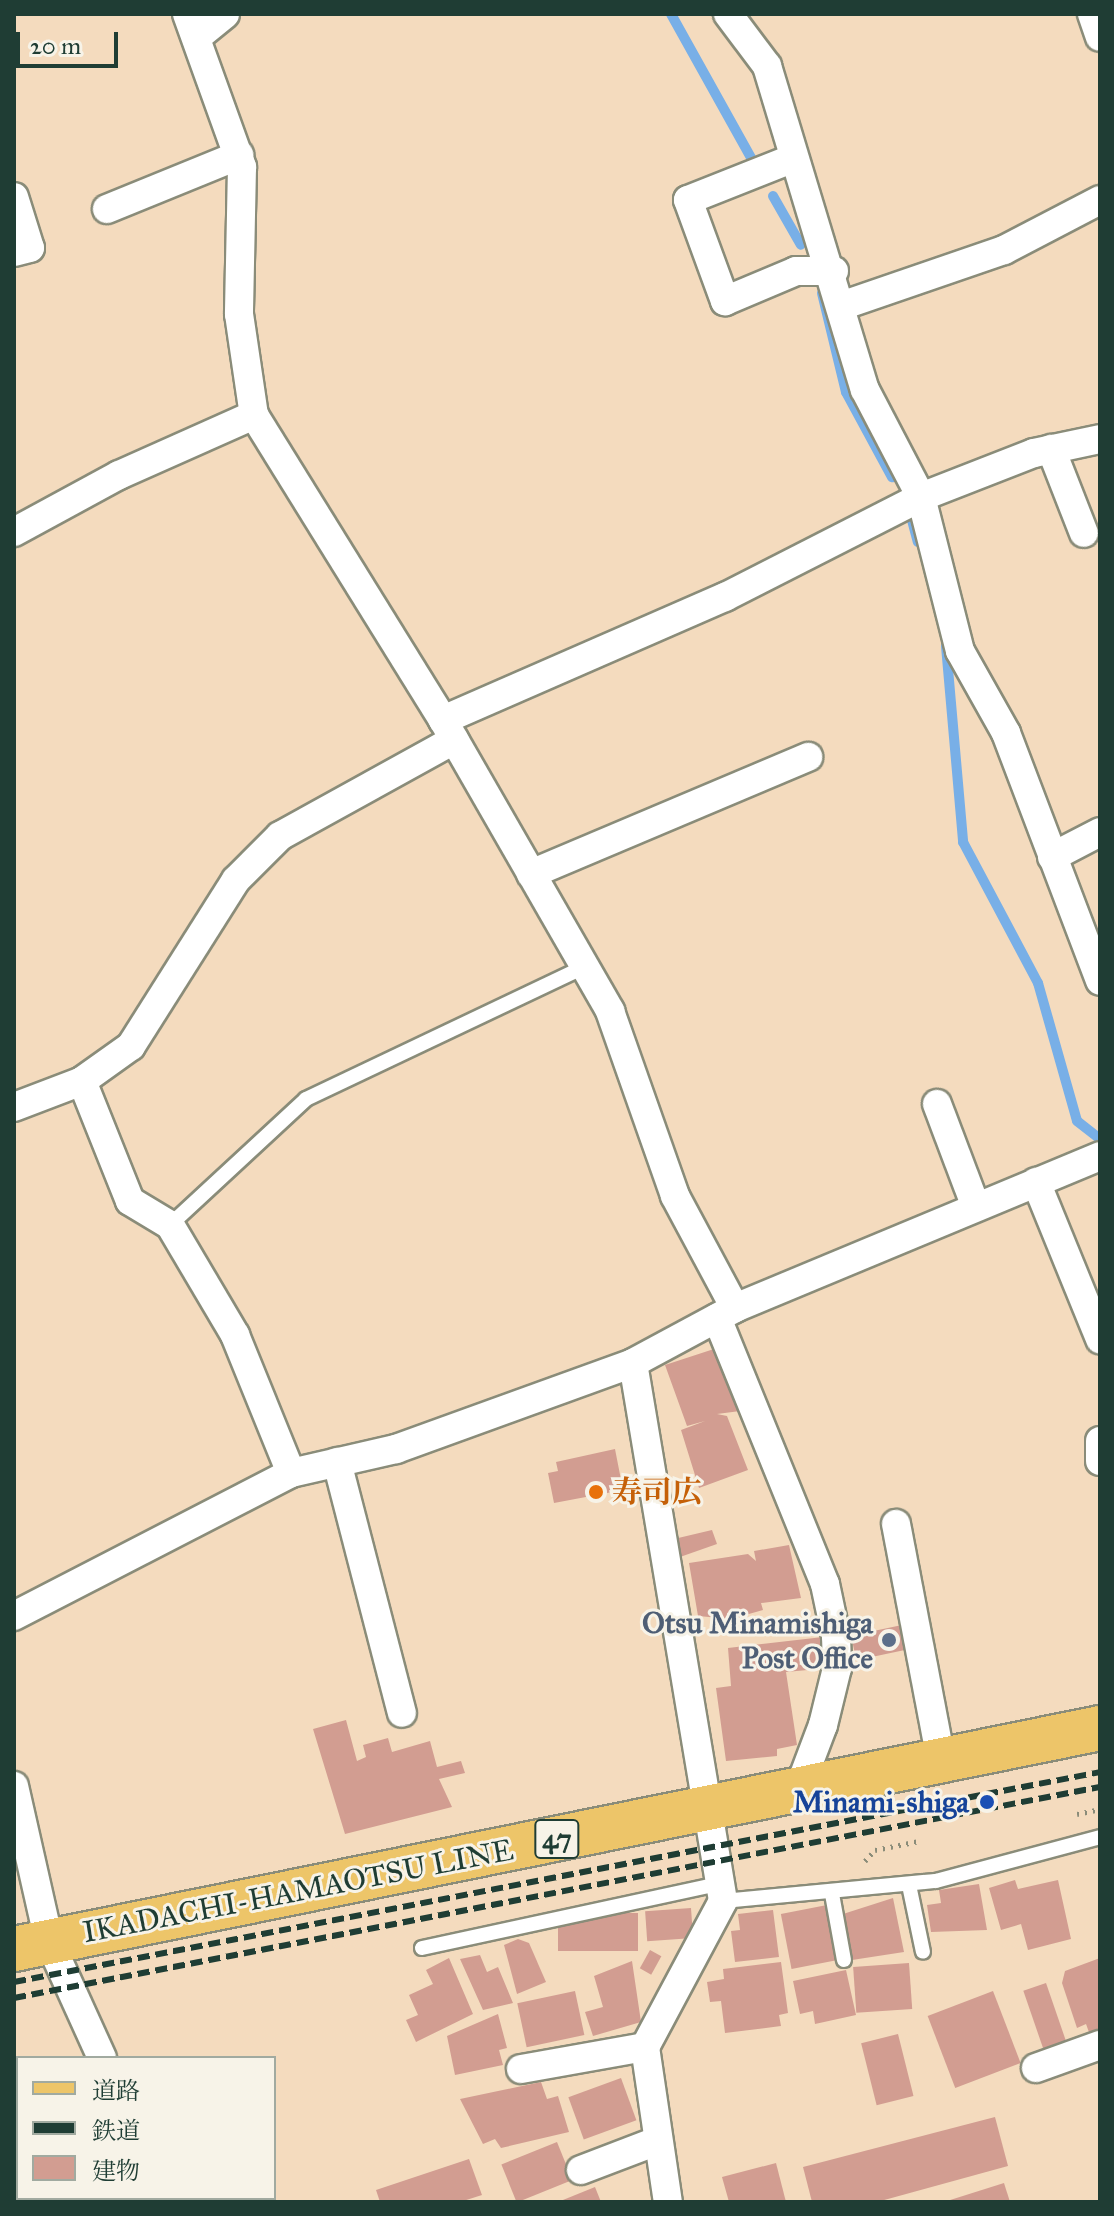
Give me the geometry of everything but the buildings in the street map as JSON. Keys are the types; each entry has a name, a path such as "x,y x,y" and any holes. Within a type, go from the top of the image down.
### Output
{"main road":[{"name":"IKADACHI-HAMAOTSU LINE","path":"32,1945 1100,1728"}],"street":[{"path":"225,14 192,26 239,155 239,314 254,415 448,730 610,1011 675,1196 726,1313 825,1584 836,1636 837,1668 823,1725 798,1791"},
{"path":"728,14 767,66 794,158 834,271 865,390 921,497 960,651 1006,733 1100,981"},
{"path":"1092,14 1100,37"},
{"path":"107,209 239,155"},
{"path":"794,158 688,200 725,301 796,271 834,271"},
{"path":"14,197 30,248 14,252"},
{"path":"844,305 1004,250 1100,200"},
{"path":"14,532 119,475 254,415"},
{"path":"14,1107 82,1081 131,1046 236,880 280,836 448,730 725,597 921,497 1051,449 1100,439"},
{"path":"1051,449 1084,533"},
{"path":"531,874 808,757"},
{"path":"1052,857 1100,832"},
{"path":"82,1081 130,1201 170,1225 235,1335 291,1473"},
{"path":"937,1104 976,1207"},
{"path":"14,1616 291,1473 396,1449 633,1363 726,1313 1095,1158"},
{"path":"1036,1182 1100,1339"},
{"path":"633,1363 720,1892 645,2047 668,2202"},
{"path":"1100,1441 1100,1461"},
{"path":"337,1462 402,1713"},
{"path":"896,1524 941,1761"},
{"path":"14,1786 32,1945 101,2056"},
{"path":"1036,2068 1100,2045"},
{"path":"521,2069 645,2047"},
{"path":"581,2170 657,2141"}],"lane":[{"path":"170,1225 306,1099 584,967"},
{"path":"422,1948 720,1892 832,1894 909,1885 1100,1837"},
{"path":"909,1885 923,1952"},
{"path":"832,1894 844,1960"}],"path":[{"path":"1077,1814 1086,1812"},
{"path":"862,1890 863,1862 875,1850 919,1841"}],"waterway":[{"path":"671,14 756,167"},
{"path":"773,196 801,245"},
{"path":"822,293 846,392 892,477"},
{"path":"909,509 918,542"},
{"path":"946,646 963,842 1038,983 1077,1121 1100,1139"}],"railway":[{"path":"14,1982 1100,1772"},
{"path":"14,1998 1100,1787"}],"place":[{"name":"寿司広","path":"596,1492"},
{"name":"Otsu Minamishiga Post Office","path":"889,1640"},
{"name":"Minami-shiga","path":"987,1802"}]}
